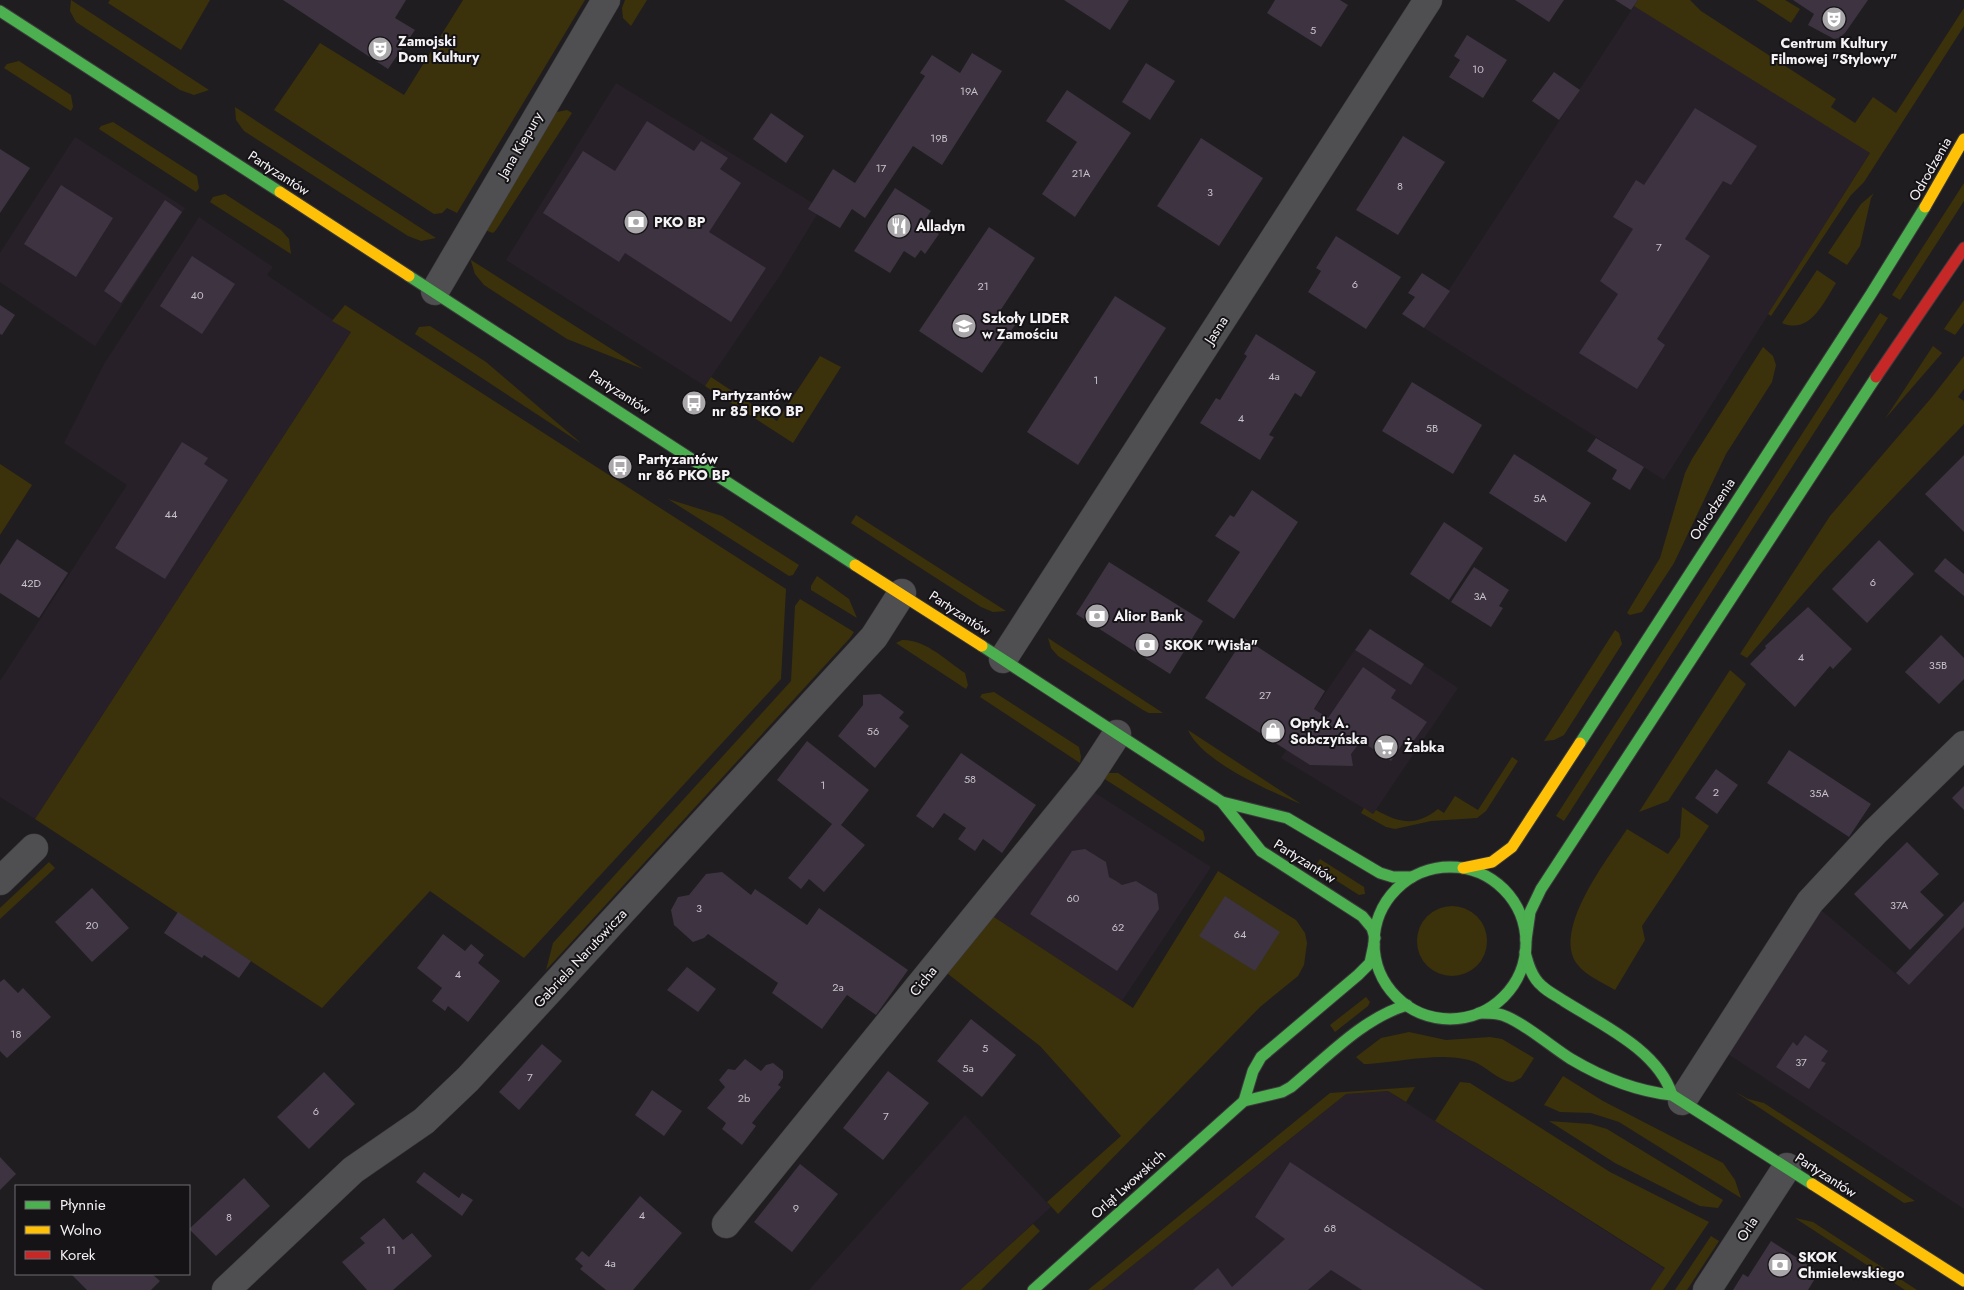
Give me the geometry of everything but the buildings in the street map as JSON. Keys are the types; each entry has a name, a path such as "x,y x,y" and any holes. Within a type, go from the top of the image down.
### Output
{"main road":[{"name":"Partyzantów","path":"0,11 435,290 1222,802 1261,851 1362,916 1372,928 1374,941"},
{"name":"Odrodzenia","path":"1462,868 1492,862 1512,847 1871,294 1918,220 1964,139"},
{"path":"1677,1098 1667,1079 1653,1062 1628,1043 1541,986 1530,969 1526,952 1530,912 1541,889 1908,328 1964,248"},
{"name":"Partyzantów","path":"1222,802 1287,818 1380,873 1393,877 1412,877"},
{"path":"1244,1101 1253,1071 1261,1056 1370,963 1378,920 1386,903 1397,888 1412,877 1436,868 1462,868 1484,875 1507,893 1522,917 1526,940"},
{"path":"1374,941 1379,968 1390,988 1407,1005 1418,1011 1442,1018 1467,1017 1479,1013 1499,1001 1514,984 1526,952"},
{"name":"Orląt Lwowskich","path":"1033,1290 1244,1101 1282,1092 1291,1087 1381,1014 1400,1005 1407,1005"},
{"name":"Partyzantów","path":"1479,1013 1500,1014 1514,1021 1604,1079 1631,1089 1677,1098 1964,1281"}],"street":[{"name":"Jana Kiepury","path":"435,290 606,0"},
{"name":"Jasna","path":"1003,659 1428,0"},
{"name":"Gabriela Narutowicza","path":"226,1290 353,1170 424,1121 468,1079 874,637 902,593"},
{"name":"Cicha","path":"726,1224 1089,777 1117,734"},
{"path":"1677,1098 1810,902 1868,839 1964,746"},
{"path":"0,881 34,848"},
{"name":"Orla","path":"1707,1290 1787,1167"}],"shaded area":[{"path":"71,0 209,90 194,95 180,90 76,22 70,11"},
{"path":"110,0 210,0 181,50 108,3"},
{"path":"463,0 585,0 457,213 447,208 442,213 434,214 274,110 320,43 404,95"},
{"path":"625,0 647,0 631,26 623,18 622,8"},
{"path":"1638,0 1878,140 1664,480 1424,328"},
{"path":"1638,0 1690,0 1701,11 1836,99 1831,107 1855,123 1873,97 1896,113 1964,8 1964,26 1864,182 1851,195 1771,316 1768,314 1870,153 1634,6"},
{"path":"1756,0 1785,0 1800,9 1791,23"},
{"path":"19,61 71,95 73,107 71,111 4,68 7,64"},
{"path":"616,83 821,208 779,277 705,386 506,260"},
{"path":"235,107 436,238 421,241 408,236 244,131 236,120"},
{"path":"567,110 572,113 496,230 493,233 485,230 553,116 557,112"},
{"path":"113,122 197,176 199,188 196,192 99,129 101,126"},
{"path":"75,137 185,208 95,346 0,282 0,253"},
{"path":"1964,183 1964,201 1900,300 1892,295"},
{"path":"1874,193 1871,198 1860,246 1847,265 1828,253 1861,204"},
{"path":"225,194 281,230 289,239 291,254 210,202 213,197"},
{"path":"199,217 273,267 267,275 351,332 35,819 0,797 0,681 127,485 64,443 104,364"},
{"path":"471,260 643,369 567,339 484,285 475,274"},
{"path":"1817,270 1836,283 1821,307 1808,321 1801,324 1792,326 1782,323"},
{"path":"1964,300 1964,323 1955,335 1944,329"},
{"path":"345,305 786,589 781,679 524,958 430,891 322,1008 35,819 351,332 332,321"},
{"path":"1880,313 1888,318 1564,821 1556,816"},
{"path":"430,326 486,362 582,444 415,334 419,327"},
{"path":"1933,346 1942,353 1885,419"},
{"path":"1763,347 1773,356 1776,365 1772,382 1726,454 1674,563 1642,612 1630,615 1627,613 1660,558 1685,473"},
{"path":"820,356 841,367 793,443 705,386 711,377 777,421"},
{"path":"1964,356 1964,389 1958,397 1964,401 1964,424 1823,571 1747,658 1740,654 1830,516 1932,397"},
{"path":"0,464 32,485 0,535"},
{"path":"668,499 722,516 799,565 793,575 789,576"},
{"path":"856,515 1006,611 993,612 981,607 851,523"},
{"path":"817,576 849,599 857,618 811,590 811,586"},
{"path":"800,599 854,632 850,638 546,970 553,943 791,681 795,606"},
{"path":"1369,629 1458,688 1373,814 1281,758"},
{"path":"1615,630 1619,633 1622,644 1564,735 1554,740 1544,741"},
{"path":"1048,638 1163,713 1149,713 1143,710 1058,656 1051,648"},
{"path":"902,640 919,643 927,647 965,673 968,685 966,689 896,643"},
{"path":"1730,670 1746,684 1668,801 1639,812"},
{"path":"994,692 1079,747 1080,763 980,697 982,694"},
{"path":"1188,730 1301,804 1255,783 1222,764 1195,742"},
{"path":"1512,757 1518,761 1486,811 1477,818 1431,821 1395,829 1386,827 1361,813 1364,808 1373,814 1376,810 1392,818 1415,821 1430,815 1438,809 1444,813 1455,796 1478,810"},
{"path":"1108,773 1118,773 1203,831 1205,839 1203,842 1100,776"},
{"path":"1089,789 1211,867 1122,1001 991,915"},
{"path":"1682,807 1709,826 1642,926 1645,940 1615,990 1589,975 1577,964 1571,949 1572,932 1577,914 1596,876 1627,829 1668,854 1680,837"},
{"path":"1320,859 1364,887 1365,894 1359,895 1315,867"},
{"path":"49,862 55,868 0,919 0,908"},
{"path":"1218,871 1296,920 1305,933 1307,943 1304,965 1298,976 1260,1007 1058,1214 1047,1202 1121,1136 1040,1046 943,970 991,915 1133,1008"},
{"path":"1452,906 1465,909 1477,916 1484,928 1487,941 1484,954 1477,966 1465,973 1452,976 1439,973 1427,966 1420,954 1417,941 1420,928 1427,916 1439,909"},
{"path":"1820,909 1909,985 1964,927 1964,1209 1728,1054"},
{"path":"1366,997 1370,1002 1368,1006 1335,1032 1330,1025"},
{"path":"1409,1032 1446,1040 1490,1037 1502,1039 1534,1058 1521,1078 1513,1082 1502,1079 1475,1062 1458,1058 1432,1057 1364,1064 1356,1057 1381,1038"},
{"path":"1563,1076 1603,1101 1723,1163 1735,1180 1741,1198 1619,1122 1591,1113 1560,1112 1544,1105"},
{"path":"1460,1082 1470,1083 1610,1172 1709,1222 1663,1290 1650,1290 1665,1268 1435,1121"},
{"path":"1415,1087 1406,1102 1388,1091 1346,1094 1102,1290 1088,1290 1330,1093"},
{"path":"1388,1091 1665,1269 1650,1290 1102,1290 1346,1094"},
{"path":"1734,1091 1748,1099 1764,1103 1915,1201 1904,1203"},
{"path":"965,1115 1051,1207 960,1290 809,1290"},
{"path":"1549,1121 1590,1124 1607,1129 1723,1200 1718,1208 1700,1206 1615,1163"},
{"path":"1795,1218 1813,1222 1917,1290 1905,1290"},
{"path":"1033,1224 1040,1231 981,1290 960,1290"},
{"path":"1711,1236 1719,1241 1687,1290 1675,1290"}],"traffic: fast":[{"path":"0,11 280,192"},
{"path":"1580,743 1871,294 1925,207"},
{"path":"409,276 855,565"},
{"path":"1526,940 1530,912 1541,889 1876,377"},
{"path":"982,646 1222,802 1261,851 1362,916 1372,928 1375,938"},
{"path":"1222,802 1287,818 1380,873 1393,877 1412,877"},
{"path":"1450,867 1479,873 1492,880 1503,890 1513,901 1520,914 1526,943 1520,972 1513,985 1503,996 1492,1006 1479,1013 1450,1019 1421,1013 1408,1006 1397,996 1387,985 1380,972 1374,943 1380,914 1387,901 1397,890 1408,880 1421,873 1450,867"},
{"path":"1244,1101 1253,1071 1261,1057 1358,975 1370,963 1374,944"},
{"path":"1525,952 1531,970 1544,988 1611,1029 1642,1052 1665,1079 1672,1095"},
{"path":"1033,1290 1244,1101 1282,1092 1291,1087 1360,1029 1375,1019 1407,1005"},
{"path":"1479,1013 1506,1016 1571,1059 1607,1078 1632,1087 1672,1095 1812,1184"}],"traffic: slow":[{"path":"1925,207 1964,139"},
{"path":"280,192 409,276"},
{"path":"855,565 982,646"},
{"path":"1463,868 1492,862 1512,847 1580,743"},
{"path":"1812,1184 1964,1281"}],"traffic: jam":[{"path":"1876,377 1964,248"}],"place":[{"name":"Centrum Kultury Filmowej \"Stylowy\"","path":"1834,19"},
{"name":"Zamojski Dom Kultury","path":"380,49"},
{"name":"PKO BP","path":"636,222"},
{"name":"Alladyn","path":"899,226"},
{"name":"Szkoły LIDER w Zamościu","path":"964,326"},
{"name":"Partyzantów nr 85 PKO BP","path":"694,403"},
{"name":"Partyzantów nr 86 PKO BP","path":"620,467"},
{"name":"Alior Bank","path":"1097,616"},
{"name":"SKOK \"Wisła\"","path":"1147,645"},
{"name":"Optyk A. Sobczyńska","path":"1273,731"},
{"name":"Żabka","path":"1386,747"},
{"name":"SKOK Chmielewskiego","path":"1780,1265"}]}
